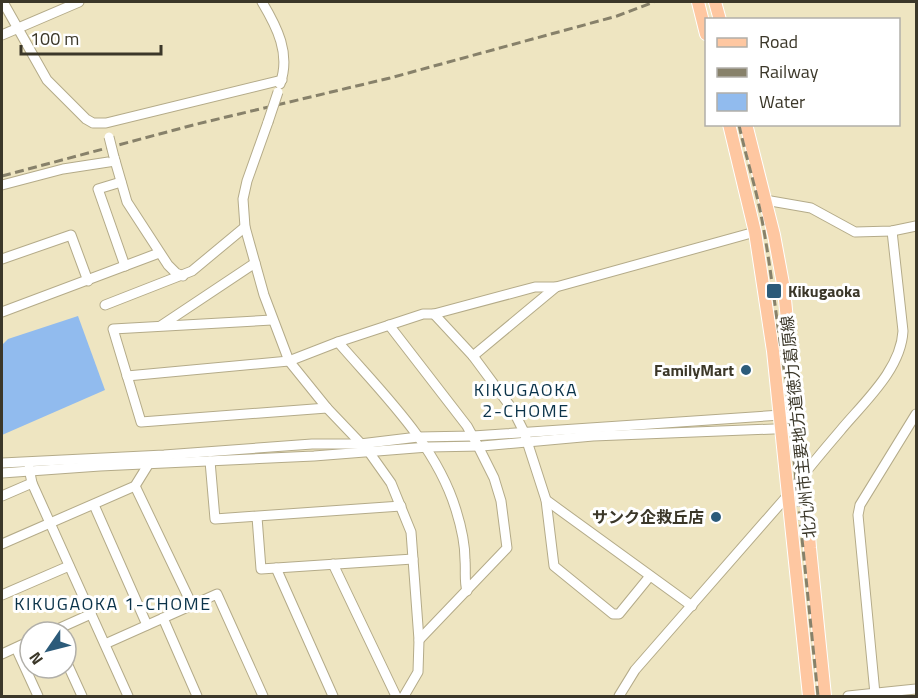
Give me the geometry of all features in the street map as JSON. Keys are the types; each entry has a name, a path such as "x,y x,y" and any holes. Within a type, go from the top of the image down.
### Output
{"main road":[{"path":"698,2 705,28"},
{"path":"715,2 719,18"},
{"name":"北九州市主要地方道徳力葛原線","path":"729,126 755,232 773,351 809,696"},
{"name":"北九州市主要地方道徳力葛原線","path":"746,126 784,289 825,696"}],"street":[{"path":"3,2 47,80 58,93 93,123 106,123 282,80"},
{"path":"54,12 63,2"},
{"path":"2,35 79,2"},
{"path":"262,2 277,28 284,53 282,80 247,181 243,199 245,227 272,320 289,361 327,408 369,452 392,483 411,532 419,640 418,672 404,696"},
{"path":"106,123 127,202 159,252 176,273 183,276"},
{"path":"2,185 114,159"},
{"path":"121,182 98,189 125,266"},
{"path":"765,200 811,208 855,232 892,231 916,226"},
{"path":"105,305 192,271 245,227"},
{"path":"619,696 635,670 788,495 804,472 873,392 890,368 903,340 903,322 892,231"},
{"path":"128,376 289,361 423,314 434,314 535,287 556,287 755,232"},
{"path":"2,259 71,235 88,281"},
{"path":"2,312 159,252"},
{"path":"160,327 255,263"},
{"path":"473,356 556,287"},
{"path":"434,314 473,356 513,410 527,437 546,500 554,566 613,614 623,612 650,576"},
{"path":"272,320 113,329 141,422 327,408"},
{"path":"389,325 473,436 494,477 501,501 507,548 419,640"},
{"path":"338,342 418,437 448,487 462,532 467,591"},
{"path":"2,473 424,447 478,446 527,437 796,414"},
{"path":"874,694 858,515 860,505 916,414"},
{"path":"2,463 164,455 312,444 360,444 418,437 594,436 798,428"},
{"path":"29,461 32,483 128,696"},
{"path":"210,461 215,519 401,506"},
{"path":"2,544 135,486 148,465"},
{"path":"2,496 32,483"},
{"path":"135,486 192,605"},
{"path":"546,500 692,606"},
{"path":"94,505 147,625"},
{"path":"257,517 261,569 413,559"},
{"path":"333,564 396,696"},
{"path":"2,595 69,566"},
{"path":"276,568 333,696"},
{"path":"105,644 217,594 262,696"},
{"path":"78,620 91,614"},
{"path":"163,618 197,696"},
{"path":"2,654 16,648 38,696"},
{"path":"75,680 82,696"},
{"path":"848,696 916,689"}],"water":[{"path":"78,316 105,390 2,435 2,345 8,339"}],"railway":[{"path":"2,176 197,124 390,78 617,16 654,2"},
{"path":"739,126 762,220 786,381 818,696"}],"place":[{"name":"Kikugaoka","path":"774,291"},
{"name":"FamilyMart","path":"746,370"},
{"name":"サンク企救丘店","path":"716,517"}],"district":[{"name":"KIKUGAOKA 2-CHOME","path":"526,400"},
{"name":"KIKUGAOKA 1-CHOME","path":"113,604"}]}
